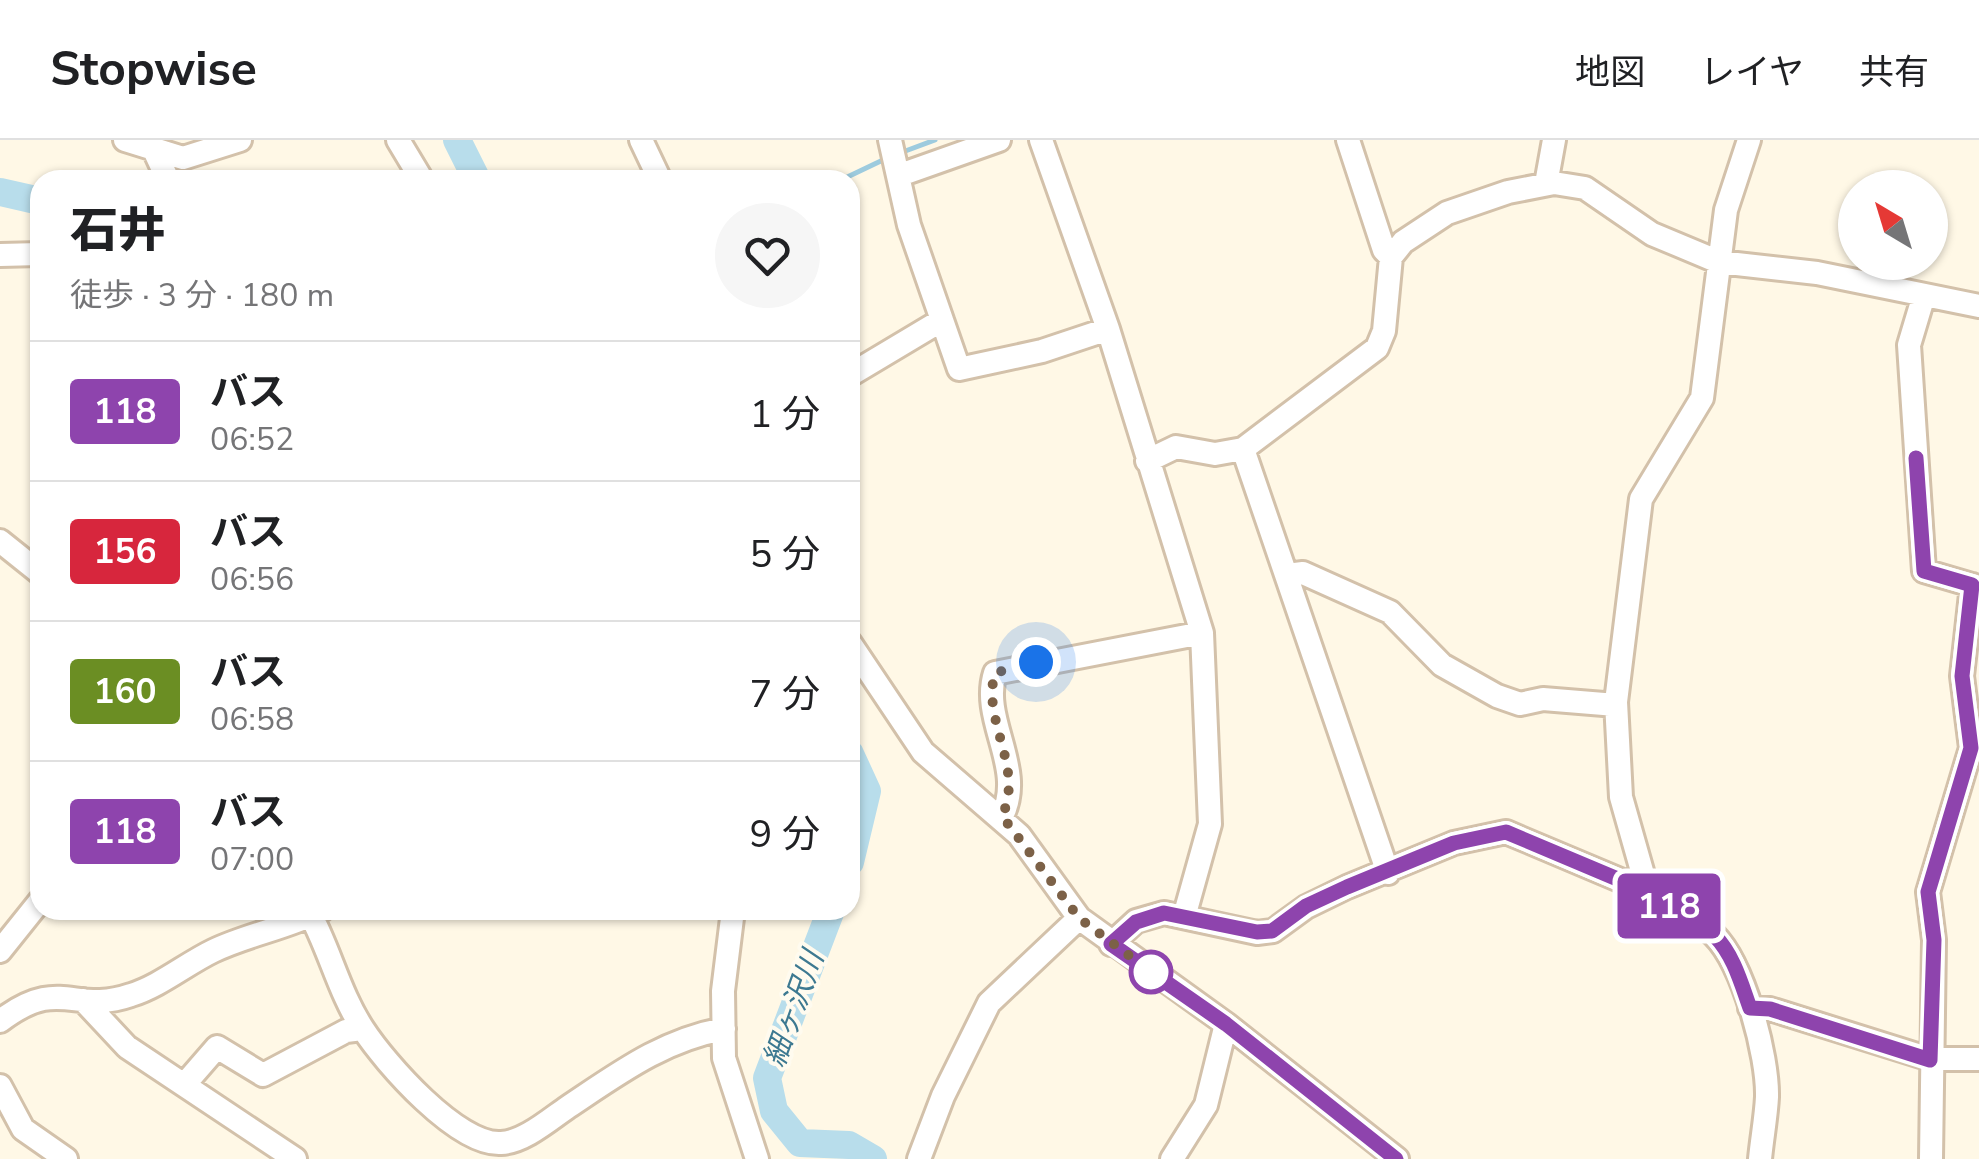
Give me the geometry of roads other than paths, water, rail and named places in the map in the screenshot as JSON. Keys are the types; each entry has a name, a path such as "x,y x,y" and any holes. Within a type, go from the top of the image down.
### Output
{"street":[{"path":"124,140 183,158 240,140"},
{"path":"398,140 416,170"},
{"path":"641,140 655,170"},
{"path":"1000,140 894,156 909,225 958,369 1042,352 1108,329"},
{"path":"1041,140 1108,329 1202,632 1210,824 1184,917"},
{"path":"1348,140 1384,250 1390,257"},
{"path":"1546,184 1554,140"},
{"path":"1749,140 1726,210 1702,398 1641,499 1616,705 1621,797 1646,885 1654,896 1714,935 1734,964 1750,1008 1767,1093 1760,1159"},
{"path":"155,152 163,170"},
{"path":"1148,461 1176,446 1215,454 1243,450 1377,348 1384,331 1390,257 1404,242 1447,213 1546,184 1585,188 1652,234 1719,262 1817,273 1979,306"},
{"path":"0,255 30,254"},
{"path":"1924,295 1909,345 1924,571 1976,586 1962,676 1971,748 1928,892 1934,940 1931,1159"},
{"path":"860,369 942,320"},
{"path":"1243,450 1388,873"},
{"path":"0,541 30,565"},
{"path":"1287,575 1303,572 1390,612 1442,666 1498,696 1520,704 1556,699 1616,705"},
{"path":"1002,816 1010,800 1008,760 990,687 995,673 1202,632"},
{"path":"860,658 923,752 1002,816 1079,918 1226,1024 1396,1159"},
{"path":"1111,944 1136,922 1164,913 1257,932 1272,931 1306,906 1454,843 1506,832 1627,883 1646,885"},
{"path":"0,951 30,914"},
{"path":"927,1154 943,1096 989,1002 1079,918"},
{"path":"0,1020 28,1001 55,994 97,1004 133,995 216,950 293,920"},
{"path":"317,920 362,1028 453,1128 501,1151 650,1052 687,1036 724,1029"},
{"path":"731,920 723,991 730,1087 758,1159"},
{"path":"83,1000 127,1047 295,1159"},
{"path":"1750,1008 1770,1009 1930,1060 1979,1059"},
{"path":"1172,1159 1206,1105 1226,1024"},
{"path":"184,1086 217,1047 263,1075 346,1031 362,1028"},
{"path":"0,1086 23,1128 66,1159"}],"waterway":[{"path":"457,140 472,170"},
{"path":"900,153 935,140"},
{"path":"860,171 885,159"},
{"name":"細ヶ沢川","path":"0,192 30,199"},
{"name":"細ヶ沢川","path":"860,776 867,791 860,820"},
{"name":"細ヶ沢川","path":"827,920 767,1078 774,1111 800,1143 849,1145 873,1159"}]}
